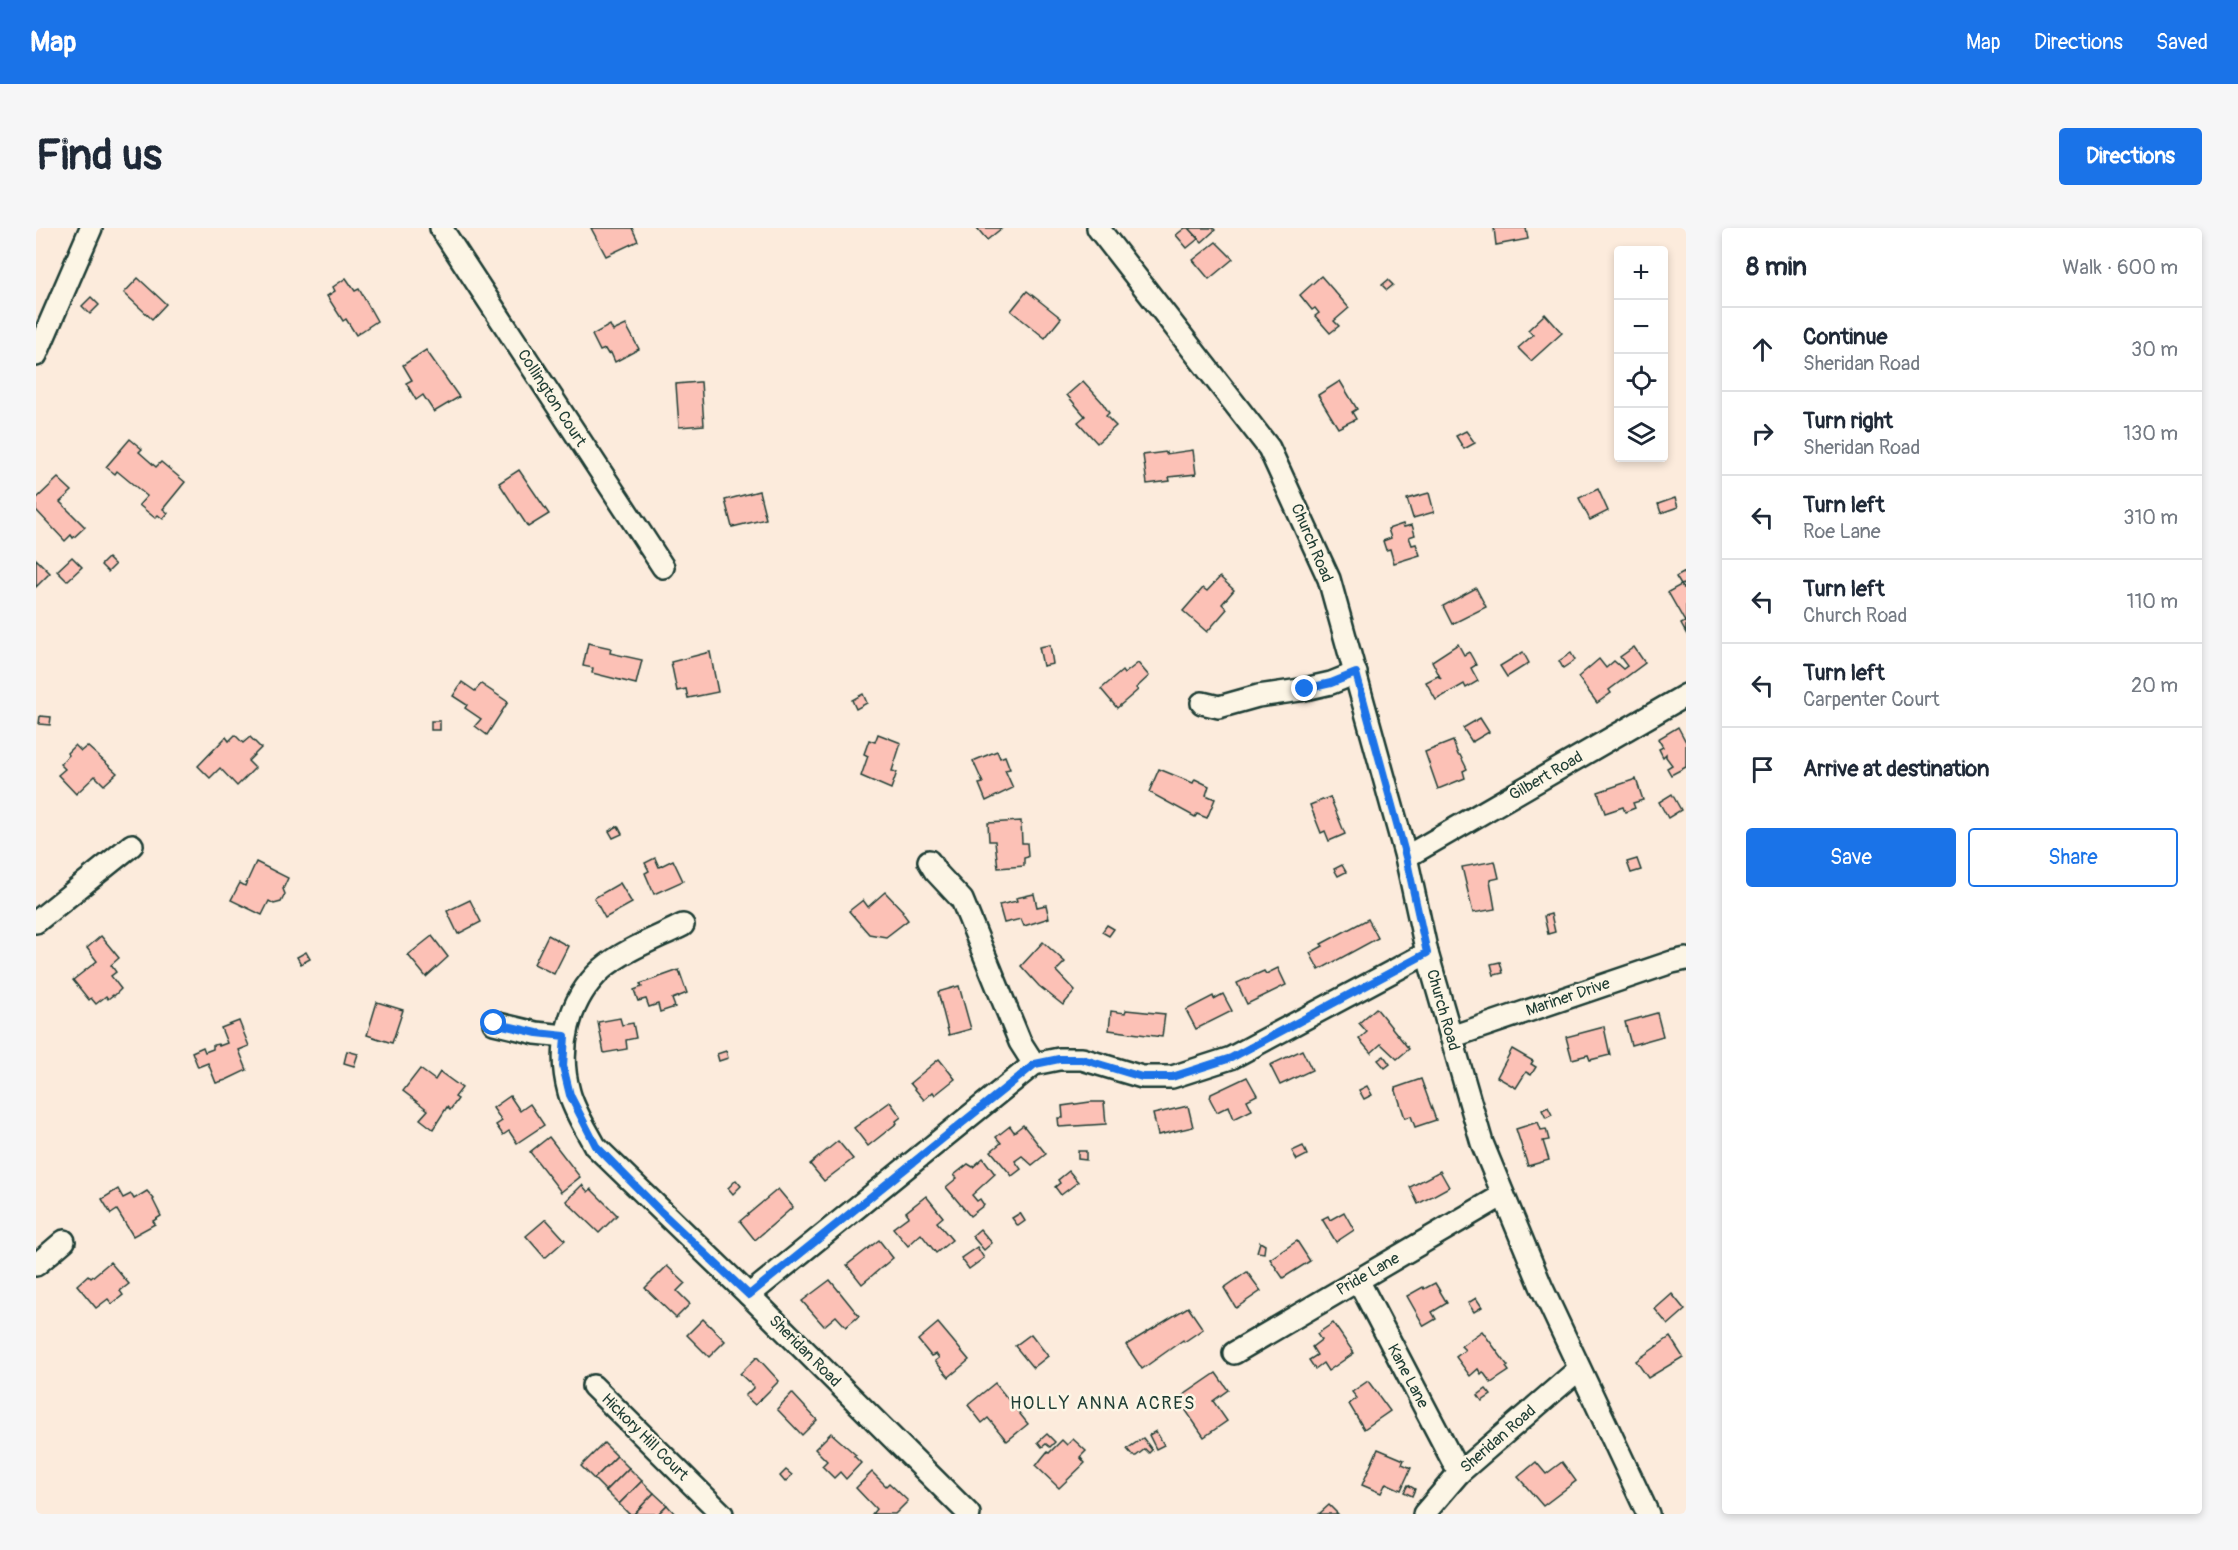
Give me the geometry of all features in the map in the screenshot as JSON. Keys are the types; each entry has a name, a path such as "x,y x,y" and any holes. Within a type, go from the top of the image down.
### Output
{"street":[{"path":"36,355 91,228"},
{"name":"Collington Court","path":"441,228 663,567"},
{"name":"Church Road","path":"1098,228 1269,448 1329,579 1406,857 1427,953 1482,1143 1579,1369 1648,1514"},
{"path":"1202,703 1219,706 1258,696 1331,683 1356,673"},
{"name":"Gilbert Road","path":"1406,857 1686,695"},
{"path":"36,922 132,845"},
{"path":"929,861 935,871 962,900 1020,1041 1035,1064"},
{"name":"Sheridan Road","path":"683,925 618,958 601,970 579,1001 571,1016 565,1036 563,1066 570,1095 596,1146 969,1514"},
{"path":"749,1295 1035,1064 1059,1059 1082,1059 1142,1077 1172,1077 1231,1058 1427,953"},
{"name":"Mariner Drive","path":"1451,1037 1686,959"},
{"path":"494,1023 537,1033 565,1036"},
{"name":"Pride Lane","path":"1234,1353 1503,1195"},
{"path":"36,1265 64,1241"},
{"name":"Kane Lane","path":"1358,1280 1459,1473"},
{"name":"Sheridan Road","path":"1424,1514 1459,1473 1579,1369"},
{"name":"Hickory Hill Court","path":"593,1386 722,1514"}],"building":[{"path":"591,228 632,228 638,241 606,256"},
{"path":"977,228 1002,228 987,240"},
{"path":"1188,228 1198,239 1187,248 1176,235"},
{"path":"1213,228 1215,230 1202,242 1190,229"},
{"path":"1494,228 1526,228 1528,239 1496,245"},
{"path":"1216,242 1233,259 1209,279 1193,260"},
{"path":"1321,276 1349,308 1334,321 1339,326 1330,333 1315,316 1319,313 1315,308 1312,310 1300,295"},
{"path":"138,278 166,304 152,319 124,293"},
{"path":"346,278 355,291 359,289 377,321 356,335 346,319 343,321 327,296 335,291 333,287"},
{"path":"1388,280 1393,285 1387,290 1382,285"},
{"path":"1027,291 1061,318 1045,338 1011,311"},
{"path":"91,297 99,305 90,314 82,306"},
{"path":"1545,314 1562,333 1531,361 1518,348 1533,335 1528,330"},
{"path":"610,325 613,331 626,325 639,349 615,362 611,353 608,354 605,349 600,351 592,335"},
{"path":"426,350 459,397 434,412 423,395 416,400 406,383 412,380 403,365"},
{"path":"1083,381 1102,402 1109,413 1106,416 1116,426 1097,443 1078,422 1085,416 1067,395"},
{"path":"1340,381 1357,409 1352,412 1356,419 1338,428 1318,395"},
{"path":"701,382 704,425 679,427 676,384"},
{"path":"1466,431 1475,443 1464,449 1456,436"},
{"path":"130,439 142,449 139,452 156,467 161,462 185,482 163,509 168,513 163,519 158,515 155,518 139,505 147,496 117,471 115,474 106,467"},
{"path":"1193,450 1196,474 1169,477 1170,481 1147,484 1143,455"},
{"path":"519,470 549,514 528,527 499,483"},
{"path":"58,478 72,491 60,502 85,527 73,538 71,535 65,541 36,510 36,499"},
{"path":"1598,489 1608,511 1590,520 1579,498"},
{"path":"759,491 766,519 732,527 725,500"},
{"path":"1429,493 1434,512 1413,518 1407,499"},
{"path":"1675,498 1678,507 1661,513 1658,504"},
{"path":"1403,524 1404,527 1412,525 1415,535 1409,537 1412,545 1416,544 1420,555 1394,563 1390,549 1386,550 1383,541 1391,538 1388,529"},
{"path":"72,557 82,567 67,581 57,571"},
{"path":"108,558 115,565 108,572 101,565"},
{"path":"36,559 50,573 36,587"},
{"path":"1685,572 1686,583 1681,585 1676,577"},
{"path":"1220,577 1234,590 1222,604 1227,609 1207,632 1183,611 1203,588 1207,591"},
{"path":"1681,585 1686,591 1686,633 1681,624 1685,622 1668,592"},
{"path":"1476,588 1486,607 1452,624 1443,606"},
{"path":"588,643 611,648 610,653 642,660 636,684 592,673 593,668 583,666"},
{"path":"1458,644 1464,655 1469,652 1473,659 1476,665 1471,668 1478,681 1466,688 1464,684 1436,700 1426,682 1438,676 1441,679 1432,661"},
{"path":"1050,645 1053,664 1043,666 1039,647"},
{"path":"1634,647 1645,663 1609,690 1611,693 1597,703 1578,677 1599,659 1606,668 1614,661 1623,669 1627,666 1620,657"},
{"path":"710,652 718,692 688,698 686,689 677,691 671,662"},
{"path":"1523,652 1529,663 1507,677 1500,666"},
{"path":"1571,653 1575,660 1563,668 1559,661"},
{"path":"1138,663 1149,676 1136,688 1138,690 1117,708 1101,689 1122,671 1124,674"},
{"path":"462,682 475,691 481,684 508,702 487,735 475,726 481,719 465,708 467,705 453,696"},
{"path":"863,694 867,703 856,709 852,700"},
{"path":"40,716 51,717 50,725 39,724"},
{"path":"1480,718 1489,732 1472,742 1463,728"},
{"path":"431,721 440,721 440,730 431,730"},
{"path":"1678,727 1686,742 1686,767 1671,775 1667,768 1672,765 1666,754 1663,757 1659,749 1663,747 1658,739"},
{"path":"878,734 901,743 892,771 897,772 891,789 861,776 868,756 864,754 869,740 875,742"},
{"path":"235,735 243,743 250,737 261,748 248,761 255,768 237,786 220,768 210,778 198,766 226,737 229,741"},
{"path":"1453,741 1467,769 1463,771 1465,778 1438,789 1425,752"},
{"path":"75,745 81,751 87,746 117,773 104,785 95,776 76,794 58,775 65,769 60,764"},
{"path":"997,751 1000,758 1005,756 1010,769 1005,770 1013,788 986,801 979,784 983,783 973,761"},
{"path":"1159,769 1193,783 1195,779 1209,786 1206,795 1215,799 1207,818 1197,814 1195,817 1149,792"},
{"path":"1636,779 1643,800 1633,803 1635,808 1625,812 1623,807 1605,813 1598,792"},
{"path":"1672,794 1681,810 1668,818 1659,802"},
{"path":"1330,797 1345,834 1329,841 1325,831 1321,833 1310,805"},
{"path":"1021,821 1022,843 1027,843 1028,857 1024,858 1024,866 998,868 995,841 989,841 988,823"},
{"path":"618,826 622,834 613,838 609,831"},
{"path":"655,858 659,867 673,860 683,881 654,894 645,873 649,871 645,863"},
{"path":"1637,859 1641,870 1631,873 1627,862"},
{"path":"1495,861 1499,878 1490,880 1495,909 1473,913 1462,867"},
{"path":"256,862 288,878 281,902 274,904 269,901 262,915 231,900 240,883 245,886"},
{"path":"1342,865 1346,872 1338,876 1334,869"},
{"path":"620,883 632,903 605,918 594,898"},
{"path":"885,892 903,911 908,920 886,937 869,934 849,911 863,900 868,907"},
{"path":"1034,894 1037,907 1046,905 1049,918 1024,926 1021,919 1004,923 999,905"},
{"path":"470,900 481,922 458,934 447,911"},
{"path":"1551,914 1555,932 1548,934 1544,916"},
{"path":"1368,919 1378,938 1319,970 1310,953 1323,946 1321,944"},
{"path":"1107,925 1114,929 1109,936 1102,932"},
{"path":"548,935 568,946 554,974 534,964"},
{"path":"101,936 119,958 111,965 116,972 111,976 121,989 114,996 108,999 106,996 96,1004 91,998 89,1000 73,980 97,961 87,948"},
{"path":"432,936 448,957 426,977 408,955"},
{"path":"1043,942 1065,962 1056,971 1075,991 1063,1005 1039,986 1021,966"},
{"path":"306,952 310,959 301,964 297,957"},
{"path":"1500,962 1503,973 1494,975 1491,964"},
{"path":"1278,968 1286,985 1247,1004 1237,983 1264,971 1266,974"},
{"path":"679,970 687,993 672,999 675,1007 660,1012 658,1004 649,1007 646,999 638,1001 634,990 642,987 640,984"},
{"path":"959,986 971,1029 949,1035 938,992"},
{"path":"1223,994 1232,1011 1196,1029 1186,1010 1213,996 1214,999"},
{"path":"377,1002 403,1010 392,1043 367,1035"},
{"path":"1376,1008 1409,1049 1397,1059 1381,1044 1371,1053 1359,1039 1367,1032 1359,1023"},
{"path":"1126,1010 1165,1014 1162,1037 1109,1030 1111,1011 1125,1013"},
{"path":"1657,1013 1663,1036 1631,1045 1625,1022"},
{"path":"620,1018 622,1025 633,1023 636,1038 626,1040 627,1049 604,1053 598,1022"},
{"path":"239,1021 249,1046 239,1050 247,1070 216,1083 208,1063 198,1067 192,1052 203,1047 205,1052 213,1049 213,1045 218,1044 219,1046 227,1043 221,1028"},
{"path":"1604,1027 1610,1055 1590,1060 1588,1055 1572,1059 1566,1037"},
{"path":"1512,1049 1533,1061 1531,1064 1536,1067 1531,1075 1526,1072 1516,1088 1497,1077"},
{"path":"1302,1050 1312,1070 1280,1085 1270,1065"},
{"path":"347,1051 358,1054 354,1066 344,1063"},
{"path":"726,1051 728,1058 719,1061 717,1054"},
{"path":"1384,1056 1390,1064 1385,1068 1378,1060"},
{"path":"939,1059 955,1079 935,1095 933,1092 924,1100 910,1083"},
{"path":"420,1069 435,1080 440,1072 462,1088 455,1097 458,1099 450,1110 447,1107 433,1129 420,1119 428,1110 403,1091"},
{"path":"1247,1077 1257,1095 1247,1100 1252,1110 1234,1119 1229,1106 1217,1112 1210,1099 1211,1094"},
{"path":"1421,1079 1436,1120 1415,1127 1411,1116 1405,1118 1395,1088"},
{"path":"1367,1086 1372,1095 1364,1099 1359,1090"},
{"path":"510,1096 520,1111 530,1104 544,1125 517,1143 509,1131 503,1135 496,1125 502,1121 493,1108"},
{"path":"890,1102 901,1117 896,1121 897,1123 868,1146 854,1128"},
{"path":"1104,1102 1106,1124 1059,1127 1058,1118 1063,1118 1062,1106"},
{"path":"1188,1106 1193,1127 1158,1135 1153,1114"},
{"path":"1548,1107 1552,1115 1546,1118 1542,1110"},
{"path":"1538,1122 1541,1130 1546,1129 1549,1140 1543,1141 1549,1160 1528,1166 1516,1129"},
{"path":"1023,1125 1046,1154 1032,1165 1022,1156 1015,1161 1021,1169 1012,1176 991,1151 1001,1143 996,1137 1010,1126 1014,1132"},
{"path":"549,1137 580,1177 561,1192 530,1152"},
{"path":"838,1141 853,1159 824,1181 810,1164"},
{"path":"1303,1146 1307,1155 1297,1160 1292,1151"},
{"path":"1078,1151 1086,1151 1086,1160 1078,1159"},
{"path":"983,1158 995,1174 972,1195 977,1201 980,1199 984,1205 970,1216 946,1187 957,1178 954,1175 968,1164 973,1167"},
{"path":"1069,1171 1078,1182 1061,1195 1055,1187 1060,1183 1058,1180"},
{"path":"1440,1171 1449,1187 1418,1204 1410,1187"},
{"path":"736,1180 741,1186 733,1194 728,1188"},
{"path":"582,1185 588,1192 591,1189 617,1215 599,1233 566,1201"},
{"path":"118,1189 123,1198 131,1194 134,1199 147,1191 154,1199 161,1216 153,1221 155,1224 133,1236 117,1210 111,1214 102,1199"},
{"path":"778,1189 793,1207 755,1240 740,1221"},
{"path":"926,1196 943,1217 937,1222 952,1240 936,1253 921,1234 908,1246 893,1228 909,1216 906,1212"},
{"path":"1344,1212 1354,1230 1336,1242 1322,1219 1328,1216 1330,1220"},
{"path":"1020,1213 1025,1221 1018,1226 1012,1218"},
{"path":"546,1219 565,1240 545,1258 526,1236"},
{"path":"980,1229 992,1243 984,1250 972,1236"},
{"path":"879,1240 893,1258 862,1284 847,1265"},
{"path":"1297,1241 1310,1261 1283,1278 1270,1259"},
{"path":"1260,1242 1265,1245 1264,1253 1257,1252"},
{"path":"977,1247 984,1258 969,1269 961,1258"},
{"path":"110,1262 129,1284 120,1291 123,1295 112,1304 108,1299 96,1308 77,1285 88,1275 91,1278"},
{"path":"667,1266 685,1283 677,1291 690,1304 676,1318 645,1288"},
{"path":"1247,1272 1261,1291 1236,1308 1224,1288"},
{"path":"830,1280 859,1316 846,1327 836,1316 824,1326 802,1301"},
{"path":"1435,1283 1447,1303 1432,1312 1436,1319 1424,1326 1407,1296"},
{"path":"1672,1294 1685,1310 1668,1325 1655,1309"},
{"path":"1476,1298 1482,1307 1474,1312 1468,1303"},
{"path":"1188,1307 1203,1329 1142,1369 1126,1345"},
{"path":"703,1319 725,1341 709,1357 687,1335"},
{"path":"938,1323 969,1360 949,1377 935,1361 939,1358 936,1354 931,1356 918,1340"},
{"path":"1333,1323 1354,1353 1328,1371 1323,1363 1315,1369 1309,1360 1317,1355 1312,1347 1321,1340 1317,1334"},
{"path":"1482,1331 1508,1366 1506,1367 1509,1371 1491,1383 1478,1369 1470,1376 1456,1357 1465,1350 1461,1346"},
{"path":"1031,1334 1048,1356 1033,1368 1015,1346"},
{"path":"1670,1337 1683,1357 1648,1378 1636,1361"},
{"path":"757,1357 779,1381 755,1405 745,1396 754,1387 740,1374"},
{"path":"1216,1373 1228,1390 1213,1401 1227,1421 1204,1437 1178,1399"},
{"path":"1368,1381 1390,1411 1364,1429 1349,1404 1357,1398 1352,1392"},
{"path":"995,1383 1028,1424 1007,1441 988,1418 982,1423 968,1405"},
{"path":"1486,1389 1491,1395 1482,1401 1478,1395"},
{"path":"792,1393 817,1420 802,1435 777,1409"},
{"path":"1156,1431 1164,1445 1156,1449 1149,1435"},
{"path":"831,1433 856,1455 854,1456 861,1463 846,1479 840,1472 834,1478 822,1466 827,1461 815,1449"},
{"path":"1047,1434 1055,1442 1050,1447 1046,1444 1042,1447 1038,1442"},
{"path":"1143,1438 1152,1450 1149,1453 1145,1449 1133,1456 1127,1449"},
{"path":"1073,1439 1086,1451 1080,1457 1085,1463 1059,1488 1036,1466 1047,1452 1049,1453 1062,1440 1067,1445"},
{"path":"604,1443 617,1456 594,1479 581,1466"},
{"path":"1378,1449 1404,1460 1402,1464 1411,1468 1401,1490 1386,1483 1381,1493 1362,1485"},
{"path":"617,1456 629,1468 606,1491 594,1479"},
{"path":"1536,1462 1546,1474 1562,1462 1576,1481 1543,1506 1518,1477"},
{"path":"629,1468 642,1481 619,1504 606,1491"},
{"path":"786,1470 792,1475 785,1482 780,1476"},
{"path":"872,1472 886,1486 889,1483 908,1501 895,1514 872,1514 876,1509 856,1488"},
{"path":"642,1481 654,1493 634,1514 629,1514 619,1504"},
{"path":"1408,1485 1415,1489 1412,1496 1404,1492"},
{"path":"654,1493 667,1505 658,1514 634,1514"},
{"path":"667,1505 675,1514 658,1514"},
{"path":"1329,1505 1338,1514 1319,1514"}],"district":[{"name":"HOLLY ANNA ACRES","path":"1103,1403"}],"route":[{"path":"494,1023 537,1033 565,1036 563,1066 570,1095 582,1123 596,1146 661,1212 749,1295 1035,1064 1059,1059 1082,1059 1142,1077 1172,1077 1231,1058 1427,953 1406,857 1356,673 1331,683 1305,689"}]}
